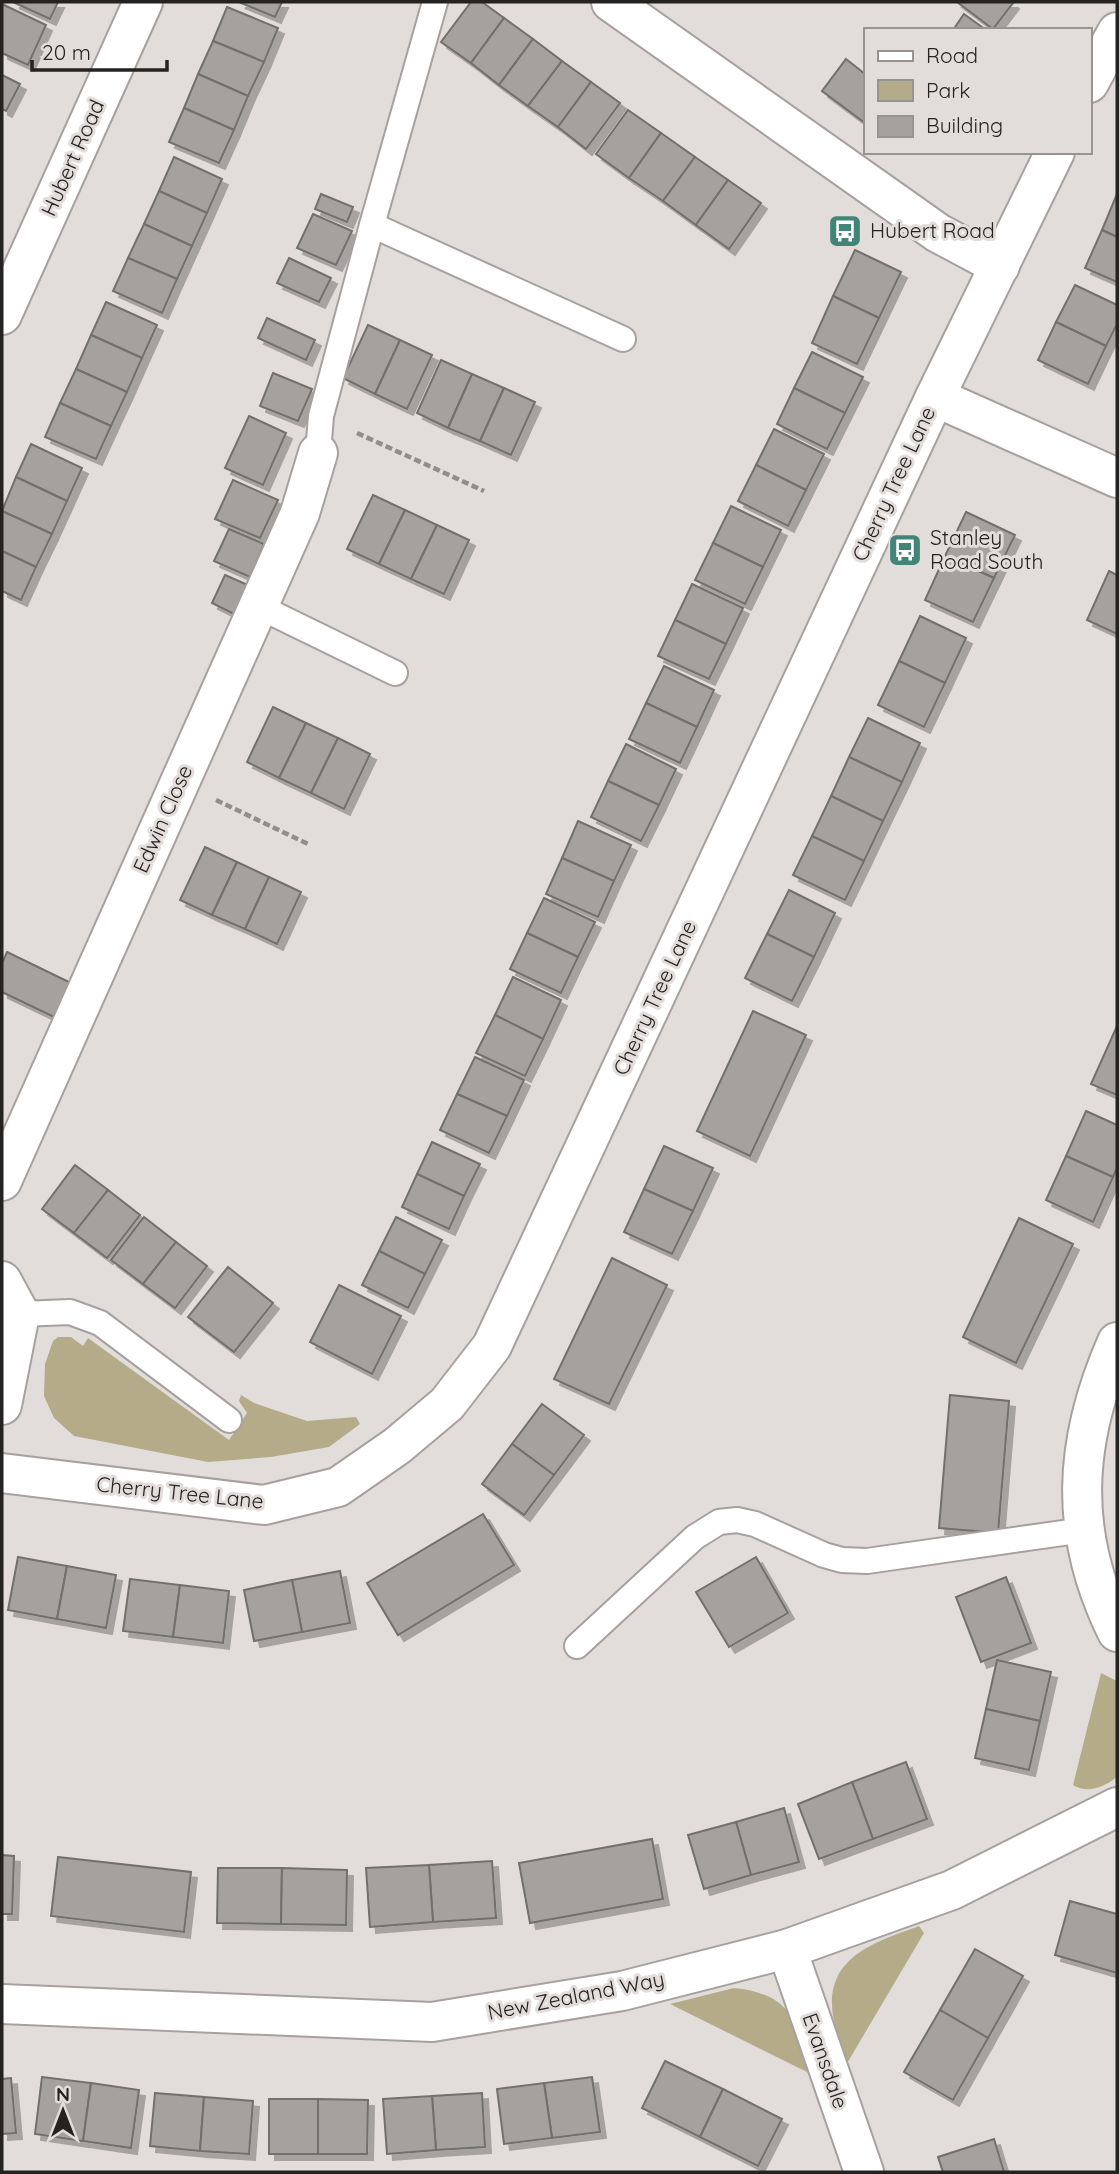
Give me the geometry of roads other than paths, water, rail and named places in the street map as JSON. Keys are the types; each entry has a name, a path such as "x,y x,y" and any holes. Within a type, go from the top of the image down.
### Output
{"street":[{"name":"Hubert Road","path":"2,314 143,2"},
{"path":"611,2 938,233 1000,266"},
{"path":"1091,79 1117,32"},
{"name":"Cherry Tree Lane","path":"2,1473 264,1505 338,1487 397,1446 447,1405 492,1346 935,397 1054,154"},
{"path":"935,397 1117,478"},
{"name":"Edwin Close","path":"2,1181 300,513 320,435"},
{"path":"2,1405 11,1298"},
{"path":"1117,1342 1106,1367 1090,1419 1082,1477 1085,1539 1101,1598 1117,1632"},
{"name":"New Zealand Way","path":"2,2004 432,2022 622,1991 787,1949 953,1890 1117,1807"},
{"name":"Evansdale","path":"787,1949 864,2172"}],"lane":[{"path":"320,435 372,225 435,2"},
{"path":"372,225 623,339"},
{"path":"258,606 395,673"},
{"path":"11,1298 70,1312 100,1323 229,1420"},
{"path":"577,1646 695,1537 719,1522 737,1520 755,1524 824,1555 842,1560 867,1561 1084,1530"}],"place":[{"name":"Hubert Road","path":"845,231"},
{"name":"Stanley Road South","path":"905,550"}]}
